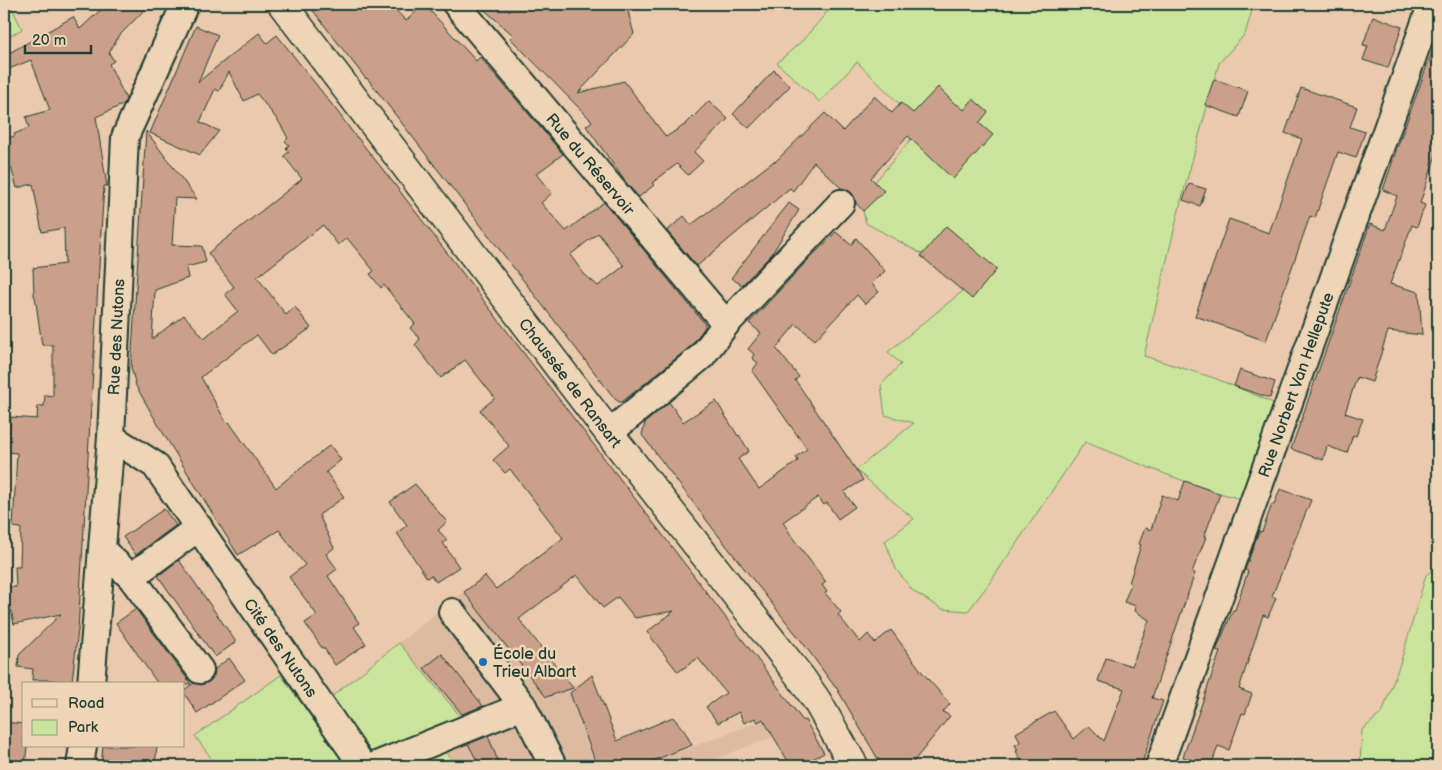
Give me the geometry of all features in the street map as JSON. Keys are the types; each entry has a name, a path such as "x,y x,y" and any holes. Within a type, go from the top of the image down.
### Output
{"main road":[{"name":"Chaussée de Ransart","path":"282,4 609,433 802,679 817,701 854,766"}],"street":[{"name":"Rue des Nutons","path":"91,682 111,437 125,137 185,4"},
{"name":"Rue du Réservoir","path":"456,4 726,324"},
{"name":"Rue Norbert Van Hellepute","path":"1159,766 1421,32 1433,4"},
{"path":"609,433 702,356 726,324 840,204"},
{"name":"Cité des Nutons","path":"111,437 156,465 363,766"},
{"path":"131,577 199,527"},
{"path":"102,550 131,577 200,670"},
{"path":"452,612 523,706 553,766"},
{"path":"374,766 523,706"},
{"path":"80,766 83,748"}],"shaded area":[{"name":"École du Trieu Albart","path":"484,575 571,686 592,680 626,766 454,766 445,749 466,722 399,643"},
{"path":"776,712 783,733 697,766 642,766 758,722"}],"green space":[{"path":"4,4 10,4 22,29 4,40"},
{"path":"834,4 1254,4 1245,34 1219,63 1180,205 1144,356 1214,378 1277,405 1245,500 1184,481 1085,442 991,581 968,611 942,609 913,591 896,569 885,541 914,519 856,470 914,423 885,415 881,385 901,364 888,352 964,290 924,255 866,223 863,211 875,182 922,126 857,62 820,102 777,63 803,40"},
{"path":"1438,566 1438,766 1360,766 1362,730 1382,713 1401,661 1426,575"},
{"path":"399,643 466,723 445,749 454,766 357,766 326,701"},
{"path":"281,675 346,766 217,766 195,736"}],"building":[{"path":"107,4 150,4 118,37 109,53 114,61 109,64 126,99 124,104 96,117 107,186 104,186 78,630 72,682 32,680 33,669 18,667 19,655 61,614 14,624 11,610 4,610 4,587 16,587 15,567 20,567 21,528 13,527 17,453 7,452 11,417 37,419 38,406 44,406 45,395 53,396 53,345 42,345 34,296 33,268 65,264 64,228 42,232 33,184 17,188 11,167 4,169 4,139 15,136 14,134 29,128 26,117 50,110 31,60 4,71 4,56 73,17 80,29"},
{"path":"308,4 390,4 406,21 424,4 476,61 480,57 563,154 536,174 552,193 541,203 566,231 604,202 705,324 705,327 691,346 622,402 615,399","holes":["598,233 624,266 598,286 584,274 570,255"]},
{"path":"478,4 626,4 634,34 578,93 624,81 666,137 686,124 709,101 728,119 694,152 703,161 688,175 677,164 652,183 654,185 639,197 627,184 586,126 592,121 510,38 513,35"},
{"path":"1373,16 1402,27 1388,68 1363,60 1368,46 1363,45"},
{"path":"196,26 218,35 198,82 259,33 267,43 277,35 392,181 803,721 805,720 824,753 800,766 791,766 763,719 758,722 755,718 744,723 739,712 718,723 706,707 726,693 698,658 678,672 647,632 674,611 635,618 618,597 603,608 577,575 519,619 573,688 546,697 464,592 485,576 496,589 563,538 510,469 505,473 493,460 509,446 480,410 495,398 465,360 441,378 415,345 420,339 410,328 415,324 384,285 381,288 370,274 374,271 347,238 338,245 323,225 257,277 286,315 295,307 311,328 272,355 257,335 201,377 227,424 229,422 276,488 330,445 341,460 326,472 344,497 319,515 334,548 326,554 337,569 328,576 359,623 354,627 366,644 335,665 324,648 322,648 305,623 317,615 289,577 305,565 279,530 238,555 136,386 131,367 146,131 197,199 175,198 172,245 202,246 206,262 186,267 188,278 155,290 152,339 184,315 204,338 238,311 225,294 234,287 208,253 302,179 284,156 289,152 286,148 289,145 285,141 288,138 279,122 257,94 244,101 229,72 219,91 215,89 200,122 219,131 200,155 150,133"},
{"path":"1436,41 1438,42 1438,149 1420,203 1425,205 1417,227 1412,225 1390,284 1419,292 1422,335 1388,331 1372,382 1357,377 1345,413 1363,419 1356,436 1353,435 1347,453 1327,446 1323,460 1291,449 1370,224 1385,230 1397,196 1383,190"},
{"path":"774,70 790,86 749,128 733,114"},
{"path":"1214,79 1248,91 1239,117 1205,105"},
{"path":"938,87 956,105 964,110 973,99 988,112 979,123 993,135 953,179 908,136 871,178 884,191 863,211 856,203 852,193 841,188 814,162 793,191 790,188 697,266 667,231 684,216 691,225 775,162 825,113 843,131 874,96 892,113 901,103 913,113"},
{"path":"1301,88 1357,107 1350,127 1365,132 1356,158 1338,152 1315,218 1310,216 1266,341 1195,316 1229,219 1269,233 1302,139 1285,133"},
{"path":"1189,184 1206,189 1200,206 1183,200"},
{"path":"789,203 799,210 771,255 742,285 731,278"},
{"path":"946,226 997,269 972,299 921,256"},
{"path":"836,232 851,245 856,238 885,271 872,284 879,292 865,304 857,295 815,340 796,324 776,348 799,377 795,380 863,480 844,492 855,507 838,519 827,503 824,505 818,497 783,522 826,582 822,585 827,592 825,593 841,612 838,615 860,642 868,634 875,643 891,630 922,672 950,704 943,712 950,716 910,766 882,766 836,687 642,435 645,423 669,402 683,422 716,401 749,451 738,459 759,489 798,461 796,457 807,449 752,371 758,363 752,358 754,354 748,349 761,333 749,323"},
{"path":"1240,370 1275,382 1270,398 1234,386"},
{"path":"1185,481 1220,494 1192,572 1195,573 1152,698 1163,701 1141,766 1024,766 1016,751 1018,750 1015,745 1020,742 1016,733 1054,711 1074,739 1089,726 1104,741 1124,689 1098,681 1106,658 1132,666 1149,620 1135,611 1136,606 1124,602 1131,584 1129,583 1141,545 1139,544 1145,528 1151,530 1162,495 1178,501"},
{"path":"415,484 447,522 438,530 447,540 443,543 459,567 436,582 431,575 427,578 397,533 407,525 390,502"},
{"path":"1280,489 1311,500 1272,596 1276,598 1268,617 1263,615 1239,689 1252,694 1245,714 1242,713 1229,750 1218,746 1211,766 1183,757 1220,652 1216,651 1233,610 1235,610 1248,571 1245,570 1256,539 1260,531 1262,532 1272,504 1274,505"},
{"path":"164,509 176,525 136,555 123,537"},
{"path":"179,560 236,642 215,657 158,576"},
{"path":"136,609 191,684 185,684 185,682 157,682 116,623"},
{"path":"442,654 483,706 462,714 424,668"},
{"path":"229,658 245,680 197,713 185,695 185,689 194,683 201,685 209,682 214,676 215,669"},
{"path":"592,675 617,741 673,717 685,732 692,745 640,766 597,766 570,693"},
{"path":"4,722 22,724 22,748 27,748 25,766 4,766"},
{"path":"488,736 500,766 480,766 468,744"},
{"path":"103,748 157,748 155,766 101,766"}],"place":[{"name":"École du Trieu Albart","path":"483,662"}]}
